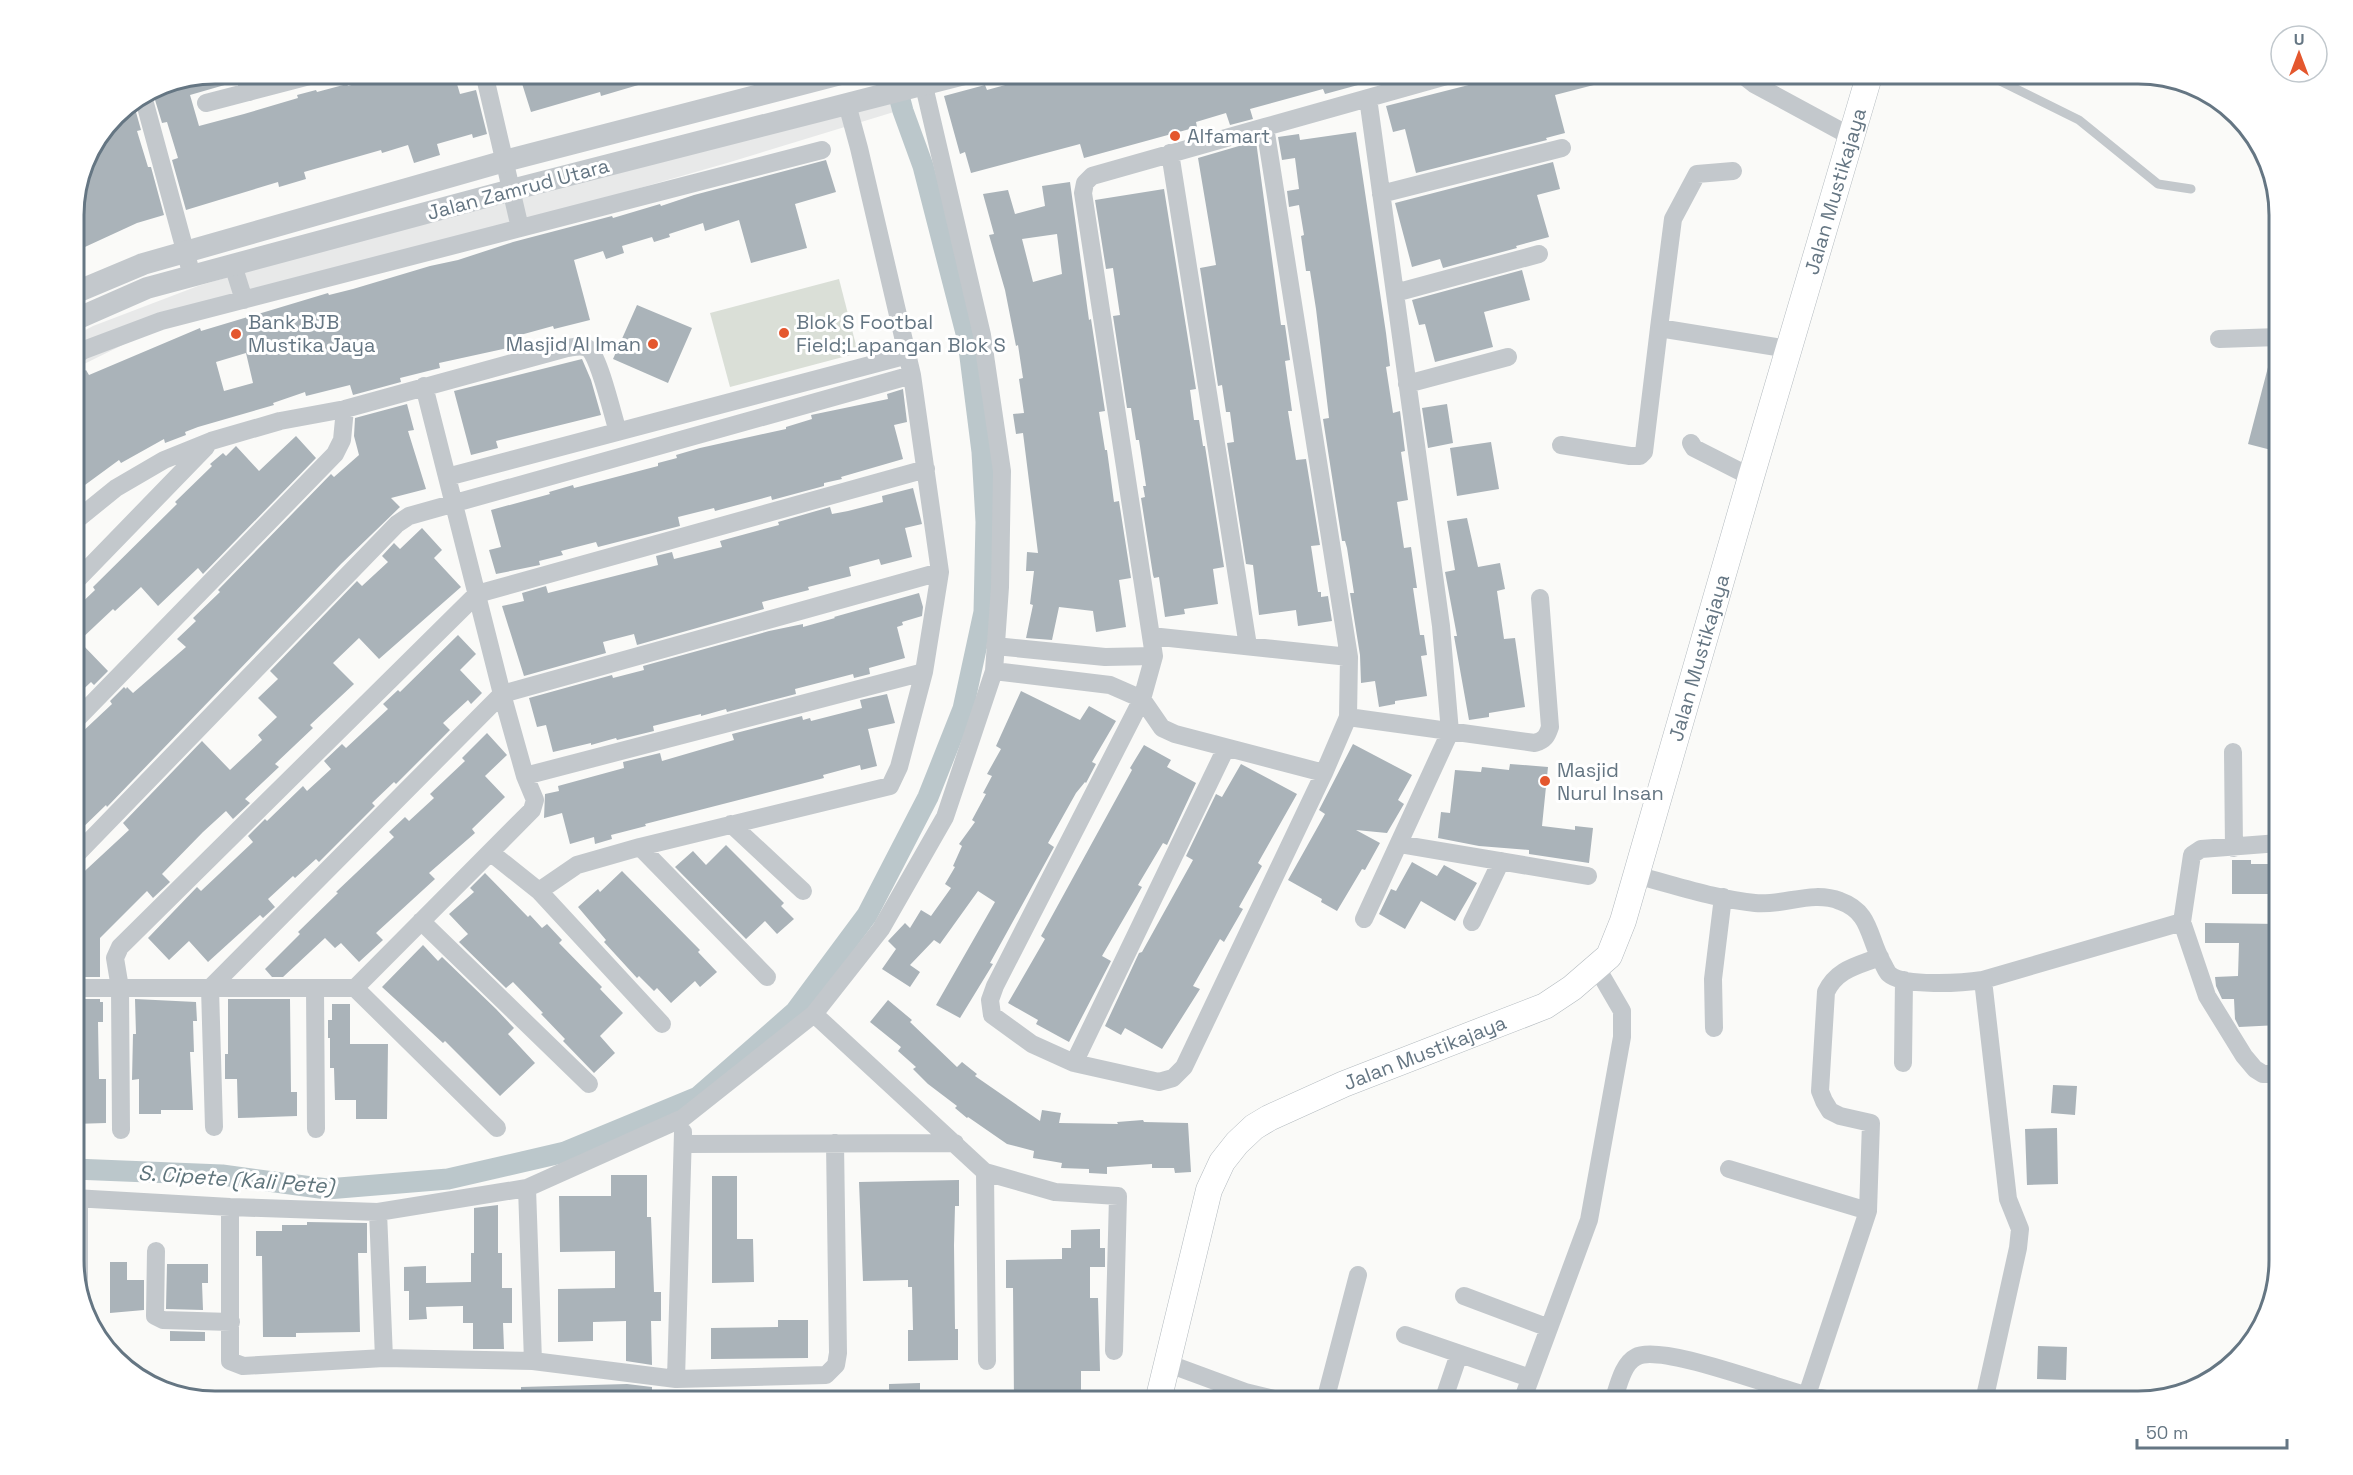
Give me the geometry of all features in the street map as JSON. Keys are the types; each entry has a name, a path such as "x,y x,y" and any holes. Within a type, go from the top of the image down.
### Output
{"main road":[{"name":"Jalan Mustikajaya","path":"1161,1391 1209,1190 1222,1162 1254,1127 1344,1084 1545,1006 1572,988 1609,956 1617,939 1867,84"}],"street":[{"path":"247,84 249,92"},
{"path":"206,104 281,84"},
{"path":"486,84 520,228"},
{"name":"Jalan Zamrud Utara","path":"84,289 143,264 505,161 804,84"},
{"name":"Jalan Zamrud Utara","path":"84,316 147,288 511,190 930,84"},
{"path":"1265,127 1349,657 1348,717 1324,773 1184,1067 1173,1078 1159,1082 1074,1063 1032,1044 992,1015 990,1000 995,986 1142,699 1154,656 1083,193 1084,183 1092,176 1170,153 1420,84"},
{"path":"1754,84 1850,136"},
{"path":"84,1199 230,1208 378,1212 527,1188 683,1118 814,1014 881,929 945,817 994,671 1000,587 1002,471 982,335 918,87"},
{"path":"1364,919 1450,732 1441,626 1368,98"},
{"path":"539,891 577,865 731,824 890,786 899,767 924,672 940,572 912,375 850,103"},
{"path":"146,104 192,276"},
{"path":"1381,194 1562,148"},
{"path":"84,350 160,321 822,150"},
{"path":"1170,153 1248,646"},
{"path":"1561,445 1630,456 1640,456 1644,452 1673,219 1697,174 1733,171"},
{"path":"1395,293 1539,254"},
{"path":"233,265 244,300"},
{"path":"1659,328 1788,349"},
{"path":"2219,339 2269,337"},
{"path":"84,514 116,488 164,460 211,441 280,421 345,409 424,386 581,346 590,349 596,360 618,432"},
{"path":"447,477 908,355"},
{"path":"1407,384 1508,357"},
{"path":"84,847 397,524 409,516 912,375"},
{"path":"355,988 532,810 535,800 525,776 502,694 424,386"},
{"path":"84,712 335,454 342,440 345,409"},
{"path":"84,573 211,441"},
{"path":"1691,443 1694,448 1751,477"},
{"path":"121,1130 120,988 115,958 120,947 477,594 926,469"},
{"path":"214,1127 210,988 502,694 940,572"},
{"path":"1348,717 1535,743 1543,741 1550,727 1540,598"},
{"path":"1151,636 1349,657"},
{"path":"995,646 1105,657 1154,656"},
{"path":"994,671 1110,685 1142,699 1162,728 1175,734 1324,773"},
{"path":"525,776 924,672"},
{"path":"1074,1063 1226,748"},
{"path":"2233,752 2234,848"},
{"path":"731,824 803,891"},
{"path":"1399,844 1588,876"},
{"path":"2269,844 2201,849 2192,855 2182,922 2207,996 2244,1056 2255,1069 2263,1074 2269,1074"},
{"path":"640,847 767,977"},
{"path":"490,852 539,891 662,1024"},
{"path":"1472,922 1501,861"},
{"path":"1635,875 1753,903 1774,904 1812,896 1839,900 1859,909 1889,974 1904,981 1957,984 1983,980 2182,922"},
{"path":"1714,1028 1713,979 1723,897"},
{"path":"421,921 589,1084"},
{"path":"1807,1391 1868,1211 1871,1123 1830,1112 1820,1091 1826,992 1832,980 1844,971 1880,957"},
{"path":"1525,1391 1589,1220 1622,1037 1622,1011 1597,968"},
{"path":"1983,980 2008,1199 2020,1229 2018,1248 1986,1391"},
{"path":"1903,1063 1904,981"},
{"path":"84,988 355,988 497,1128"},
{"path":"315,988 316,1129"},
{"path":"814,1014 986,1172 1055,1192 1119,1196 1114,1351"},
{"path":"676,1379 683,1118"},
{"path":"230,1208 230,1361 234,1364 243,1366 384,1358 533,1361 676,1379 826,1375 836,1365 835,1143"},
{"path":"683,1144 955,1143"},
{"path":"1729,1169 1868,1211"},
{"path":"986,1172 987,1361"},
{"path":"527,1188 533,1361"},
{"path":"378,1212 384,1358"},
{"path":"156,1251 154,1316 163,1320 231,1322"},
{"path":"1328,1391 1358,1275"},
{"path":"1464,1296 1549,1328"},
{"path":"1405,1335 1530,1378"},
{"path":"1617,1391 1627,1365 1636,1356 1650,1353 1721,1368 1785,1391"},
{"path":"1446,1391 1459,1354"},
{"path":"1169,1364 1242,1391"}],"lane":[{"path":"2005,84 2079,120 2158,184 2192,189"}],"shaded area":[{"path":"901,90 907,108 727,163 165,324 84,364 84,331 93,326 198,286 422,219"},
{"name":"Blok S Footbal Field;Lapangan Blok S","path":"839,279 858,353 730,387 710,313"}],"building":[{"path":"228,84 190,95 199,126 298,98 297,95 347,84 348,86 355,84 457,84 460,94 476,90 487,134 473,138 472,134 437,144 440,155 414,163 408,145 382,153 381,150 304,172 306,179 279,187 278,182 186,210 172,160 178,158 167,122 162,123 155,99 181,88 198,85"},
{"path":"522,84 642,84 601,96 600,92 531,112"},
{"path":"1009,84 1362,84 1325,94 1323,89 1250,109 1253,119 1230,125 1226,113 1196,122 1197,127 1084,158 1080,144 971,173 965,152 960,154 944,96 985,85 987,90"},
{"path":"1473,84 1598,84 1555,95 1565,133 1546,138 1547,140 1416,173 1405,129 1393,132 1386,106"},
{"path":"136,111 141,130 137,131 148,167 151,167 164,215 137,223 84,247 84,206 88,181 94,165 116,129"},
{"path":"1356,132 1386,333 1390,366 1386,367 1393,413 1400,411 1405,451 1401,452 1408,500 1397,502 1404,548 1411,547 1417,588 1413,588 1420,635 1424,635 1427,655 1421,656 1427,696 1395,701 1395,704 1379,707 1375,681 1361,683 1360,655 1350,593 1354,593 1347,548 1345,541 1342,541 1323,419 1329,418 1316,309 1310,271 1306,271 1301,236 1304,235 1299,205 1289,207 1287,191 1299,189 1295,158 1282,160 1278,137 1299,134 1300,140"},
{"path":"1256,141 1281,325 1285,325 1290,360 1285,361 1292,411 1288,411 1296,460 1306,459 1320,545 1311,546 1318,592 1321,592 1321,597 1328,596 1332,621 1298,626 1296,610 1259,615 1253,565 1246,564 1227,443 1234,442 1230,412 1226,412 1222,385 1218,386 1200,268 1216,265 1198,158"},
{"path":"826,160 836,192 795,204 807,248 751,263 739,220 705,231 703,223 669,234 670,237 654,242 652,237 622,246 624,253 606,259 603,251 574,260 590,320 554,329 553,326 513,337 517,346 439,363 440,368 400,378 401,382 353,395 350,385 306,396 305,392 273,403 274,405 198,427 185,432 186,435 165,443 164,439 121,463 119,460 84,486 84,371 86,370 89,375 200,328 201,331 328,293 329,295 353,289 458,260 513,242 660,204 661,206","holes":["246,353 253,383 224,391 216,362"]},
{"path":"1553,162 1560,189 1537,195 1549,237 1443,268 1440,259 1412,267 1395,203"},
{"path":"1070,182 1089,320 1091,319 1105,411 1099,412 1114,502 1119,501 1131,578 1119,580 1126,627 1096,632 1093,611 1059,607 1052,640 1026,638 1033,605 1030,604 1034,571 1026,571 1027,552 1038,553 1023,433 1016,434 1013,414 1024,413 1019,379 1023,378 1005,290 989,235 994,234 983,194 1008,190 1015,214 1045,206 1042,186","holes":["1057,234 1062,274 1033,282 1022,239"]},
{"path":"1164,189 1196,389 1190,390 1194,420 1199,420 1203,446 1205,446 1224,567 1213,569 1218,604 1184,609 1185,614 1165,617 1159,577 1154,578 1153,575 1141,498 1145,497 1143,486 1146,486 1139,440 1136,440 1131,408 1127,408 1113,316 1120,315 1113,268 1106,269 1095,200"},
{"path":"1522,270 1530,300 1484,312 1493,347 1435,362 1425,324 1419,325 1412,300"},
{"name":"Masjid Al Iman","path":"637,305 692,328 668,383 613,359"},
{"path":"582,359 601,415 496,441 498,448 471,455 454,391"},
{"path":"2269,363 2269,449 2248,444"},
{"path":"903,389 907,422 894,425 903,459 841,477 842,479 824,483 824,486 772,500 771,496 715,511 714,508 678,517 680,526 598,547 596,542 561,551 563,555 539,561 540,565 496,574 489,550 501,547 491,510 550,494 549,492 573,485 574,488 658,466 658,463 677,458 676,455 700,448 786,429 786,427 812,419 811,415 888,399 887,394"},
{"path":"407,404 414,430 408,431 426,489 391,498 400,507 341,564 107,807 106,805 84,826 84,730 112,704 110,701 124,687 133,693 186,647 177,639 196,621 193,618 220,592 218,590 331,474 334,477 359,455 354,436 355,418"},
{"path":"1447,404 1453,443 1428,448 1422,408"},
{"path":"296,436 316,458 203,574 198,568 158,606 141,587 84,636 84,600 95,590 93,587 177,504 175,502 212,466 210,464 223,453 226,456 236,446 259,471"},
{"path":"1491,442 1499,489 1457,496 1450,448"},
{"path":"913,488 922,524 905,528 912,557 881,565 879,559 849,567 851,576 762,602 764,609 637,645 634,634 603,642 606,653 524,676 502,606 524,601 522,593 546,586 548,593 658,565 656,556 672,552 674,559 722,547 720,541 779,525 778,522 830,507 832,514 848,511 883,502 882,496"},
{"path":"1467,518 1478,567 1500,563 1505,589 1497,591 1504,639 1515,638 1525,707 1489,713 1489,717 1469,720 1445,572 1455,570 1447,521"},
{"path":"422,528 442,550 434,558 461,587 379,659 359,638 333,663 354,684 310,725 313,728 275,764 279,767 245,799 250,803 233,819 226,811 162,874 170,882 153,898 147,891 100,938 100,977 84,977 84,872 129,830 123,823 202,741 230,770 262,740 258,735 277,717 258,698 278,679 270,671 357,581 362,586 388,562 382,556 394,543 400,549"},
{"path":"919,593 923,607 922,616 902,622 903,625 897,627 905,658 869,668 870,674 854,678 853,674 795,689 796,694 727,712 726,709 653,726 654,731 553,752 546,725 537,727 529,698 612,675 613,678 644,670 643,666 769,631 803,624 803,627"},
{"path":"458,635 476,654 460,670 482,693 471,704 468,700 443,723 450,730 396,784 394,782 372,803 375,806 319,862 316,859 268,899 275,907 263,918 260,915 208,962 189,941 169,960 148,938 197,887 201,891 253,842 248,836 265,819 267,821 303,786 307,791 331,769 324,761 342,744 346,748 388,709 383,704 398,690 400,692"},
{"path":"84,646 108,671 94,685 91,682 84,689"},
{"path":"1021,691 1080,720 1089,706 1116,721 1092,762 1096,764 1086,783 1076,793 1048,843 1054,847 990,963 993,964 960,1018 936,1005 995,902 978,891 940,944 934,940 910,965 920,972 910,987 882,969 896,949 888,941 905,923 910,928 921,910 931,916 951,888 945,884 955,867 953,866 962,846 959,844 975,822 972,820 986,794 983,793 992,776 987,774 1001,749 996,746"},
{"path":"887,694 895,723 868,729 877,766 861,770 860,765 823,775 824,778 645,824 646,826 611,835 612,839 595,844 594,837 570,844 562,813 544,818 545,794 559,791 558,786 624,768 623,762 660,753 662,761 734,740 732,734 802,716 803,720 810,718 811,721 862,708 860,700"},
{"path":"487,733 507,755 485,776 505,797 472,829 475,833 429,873 435,879 376,933 383,940 359,962 341,943 335,948 325,938 283,977 272,977 265,969 300,934 298,932 338,893 336,892 394,837 389,832 405,817 409,821 434,798 430,794 465,761 462,758"},
{"path":"1353,744 1412,775 1398,800 1404,804 1387,833 1356,830 1380,843 1337,911 1321,902 1322,899 1288,880 1325,814 1319,810"},
{"path":"1144,745 1171,760 1167,767 1196,783 1167,845 1163,843 1138,885 1142,887 1102,956 1111,961 1069,1042 1036,1024 1038,1020 1008,1003 1045,939 1041,936"},
{"path":"1241,764 1297,794 1258,863 1262,866 1239,907 1243,909 1224,942 1220,939 1193,986 1200,989 1162,1049 1125,1028 1121,1035 1105,1026 1139,953 1142,952 1193,860 1186,856 1216,794 1222,797"},
{"path":"1510,764 1548,767 1542,826 1575,830 1575,826 1593,828 1589,863 1529,854 1529,850 1479,846 1438,838 1441,812 1450,813 1455,770 1481,772 1482,767 1509,770"},
{"path":"726,845 784,903 781,906 794,919 777,934 765,921 746,939 675,867 693,851 706,865"},
{"path":"2232,860 2251,860 2251,864 2269,864 2269,894 2232,894"},
{"path":"1412,862 1437,876 1444,865 1477,883 1455,921 1421,901 1405,929 1379,914 1391,889 1396,891"},
{"path":"622,871 700,950 698,952 717,972 700,987 695,981 671,1003 657,988 654,991 639,976 637,978 604,942 606,940 578,907 598,889 600,892"},
{"path":"485,873 528,917 530,915 542,928 547,924 562,940 559,943 602,987 600,989 623,1013 600,1036 615,1053 594,1073 563,1041 565,1039 541,1014 543,1013 513,982 506,988 459,942 468,934 449,914 474,892 470,888"},
{"path":"2205,923 2269,924 2269,1026 2239,1027 2235,1019 2234,999 2222,999 2216,986 2215,977 2238,976 2239,943 2205,943"},
{"path":"423,945 438,961 442,957 496,1009 514,1028 508,1034 535,1063 500,1096 445,1041 443,1043 382,987"},
{"path":"84,999 100,999 100,1002 103,1002 103,1022 98,1022 99,1079 106,1079 106,1123 84,1124"},
{"path":"135,999 196,1002 197,1021 193,1021 194,1052 190,1052 193,1110 161,1110 161,1114 139,1114 139,1079 132,1080 133,1034 136,1034"},
{"path":"228,999 290,999 291,1092 297,1092 297,1116 238,1118 237,1079 225,1079 225,1054 228,1054"},
{"path":"888,1000 912,1020 910,1022 957,1067 962,1062 977,1074 975,1076 1040,1121 1042,1110 1061,1113 1059,1123 1118,1124 1117,1122 1143,1120 1144,1122 1188,1123 1191,1172 1175,1173 1174,1168 1152,1168 1152,1164 1107,1167 1107,1174 1089,1173 1089,1169 1061,1168 1062,1163 1033,1158 1034,1151 1007,1144 967,1118 955,1108 957,1106 928,1084 913,1069 916,1067 898,1051 901,1047 870,1022"},
{"path":"332,1004 350,1004 350,1044 388,1044 387,1119 356,1119 356,1100 335,1100 334,1068 330,1068 330,1038 328,1038 328,1020 332,1020"},
{"path":"2053,1085 2077,1086 2075,1115 2051,1113"},
{"path":"2057,1128 2058,1184 2027,1185 2025,1129"},
{"path":"611,1175 647,1175 647,1217 651,1217 654,1292 661,1292 661,1321 651,1321 652,1365 626,1361 626,1321 593,1322 593,1341 558,1342 558,1289 615,1288 615,1251 560,1252 559,1196 611,1196"},
{"path":"712,1176 737,1176 737,1239 753,1239 754,1282 712,1283"},
{"path":"959,1180 959,1206 955,1206 954,1245 955,1329 958,1329 958,1360 908,1361 908,1330 913,1330 912,1287 908,1287 908,1280 863,1281 859,1182"},
{"path":"498,1205 498,1253 502,1253 502,1288 512,1288 512,1323 503,1323 504,1349 473,1349 473,1323 463,1323 463,1306 426,1307 427,1319 409,1320 409,1291 404,1291 404,1267 426,1266 426,1283 471,1282 471,1253 474,1253 474,1208"},
{"path":"307,1222 367,1223 367,1253 358,1253 360,1332 296,1333 296,1337 263,1337 262,1256 256,1256 256,1231 282,1231 282,1225 307,1225"},
{"path":"1100,1229 1100,1248 1105,1248 1105,1267 1090,1267 1090,1298 1098,1298 1100,1371 1081,1371 1081,1391 1014,1391 1013,1288 1006,1288 1006,1260 1062,1259 1062,1248 1071,1248 1071,1230"},
{"path":"110,1262 127,1262 127,1280 144,1280 144,1310 110,1313"},
{"path":"167,1264 208,1264 208,1283 202,1283 203,1310 166,1309"},
{"path":"778,1320 808,1320 808,1358 711,1359 711,1328 778,1327"},
{"path":"170,1331 205,1332 205,1341 170,1341"},
{"path":"2038,1346 2067,1347 2066,1380 2037,1379"},
{"path":"920,1383 920,1391 889,1391 889,1384"},
{"path":"627,1384 652,1387 652,1391 521,1391 521,1387"}],"waterway":[{"name":"S. Cipete (Kali Pete)","path":"84,1169 222,1175 327,1189 448,1179 565,1152 698,1097 795,1012 867,915 928,797 963,709 984,612 986,522 982,452 968,341 923,166 896,84"}],"place":[{"name":"Alfamart","path":"1175,136"},
{"name":"Blok S Footbal Field;Lapangan Blok S","path":"784,333"},
{"name":"Bank BJB Mustika Jaya","path":"236,334"},
{"name":"Masjid Al Iman","path":"653,344"},
{"name":"Masjid Nurul Insan","path":"1545,781"}]}
